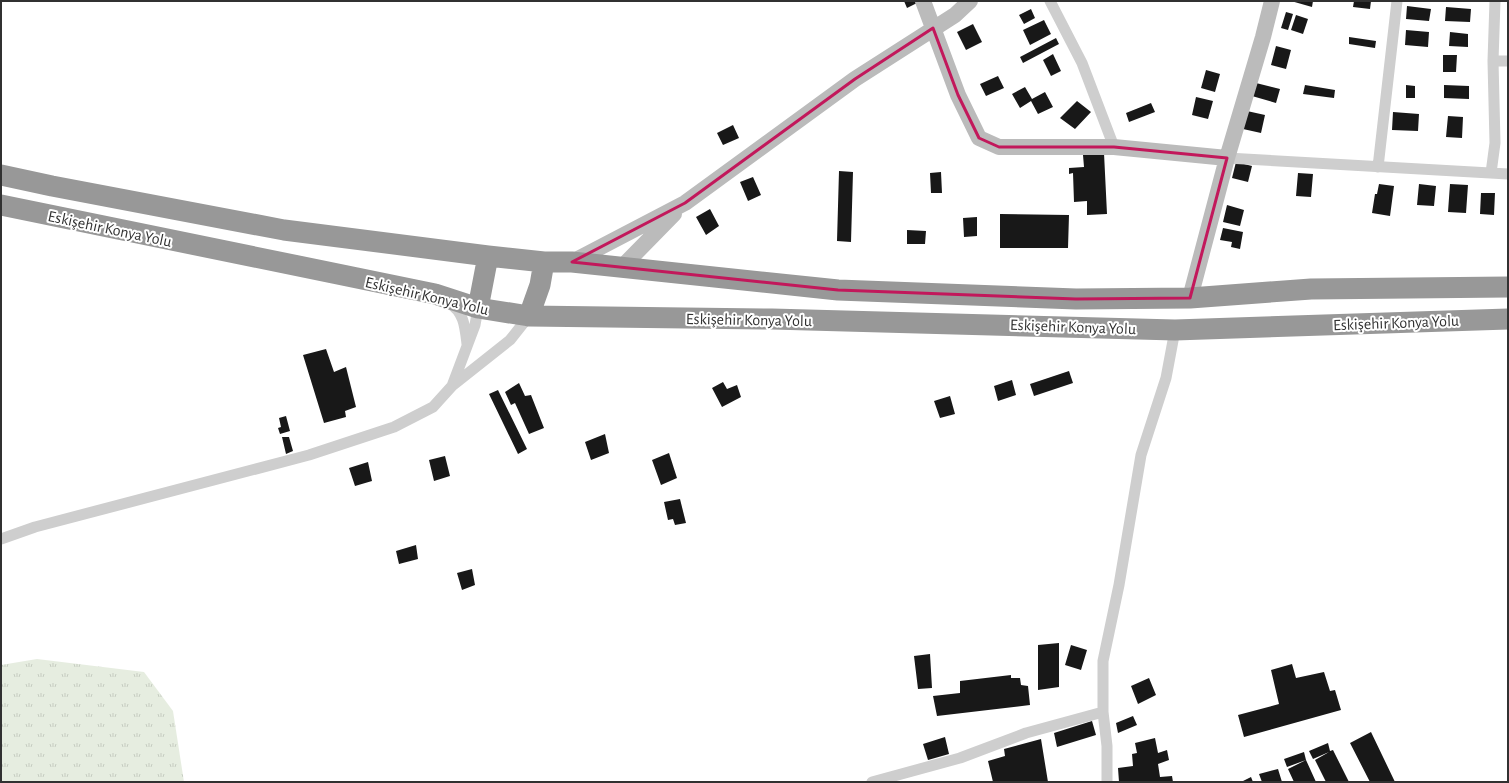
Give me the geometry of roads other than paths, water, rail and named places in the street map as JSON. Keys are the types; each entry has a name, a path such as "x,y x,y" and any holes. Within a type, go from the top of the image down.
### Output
{"highway":[{"name":"Eskişehir Konya Yolu","path":"1,176 284,230 488,256 544,262 572,262 838,290 1076,299 1190,298 1311,289 1508,287"},
{"name":"Eskişehir Konya Yolu","path":"1,205 435,294 478,308 529,316 772,319 1175,330 1508,319"},
{"path":"478,308 488,256"},
{"path":"529,316 540,285 544,262"}],"street":[{"path":"923,1 958,95 979,138 999,147 1114,147 1227,158 1508,174"},
{"path":"572,262 683,204 855,79 954,15 970,1"},
{"path":"1050,1 1082,64 1114,147"},
{"path":"1190,298 1227,158 1263,37 1272,1"},
{"path":"1378,167 1397,1"},
{"path":"1491,173 1495,142 1493,61 1495,1"},
{"path":"1493,61 1508,61"},
{"path":"622,267 683,204"},
{"path":"435,294 456,307 464,323 467,346"},
{"path":"452,386 474,325 478,308"},
{"path":"1,539 35,527 309,455 394,427 433,407 452,386 510,340 529,316"},
{"path":"1107,782 1103,712 1103,661 1119,585 1141,455 1166,378 1175,330"},
{"path":"872,782 967,756 1026,733 1103,712"}]}
